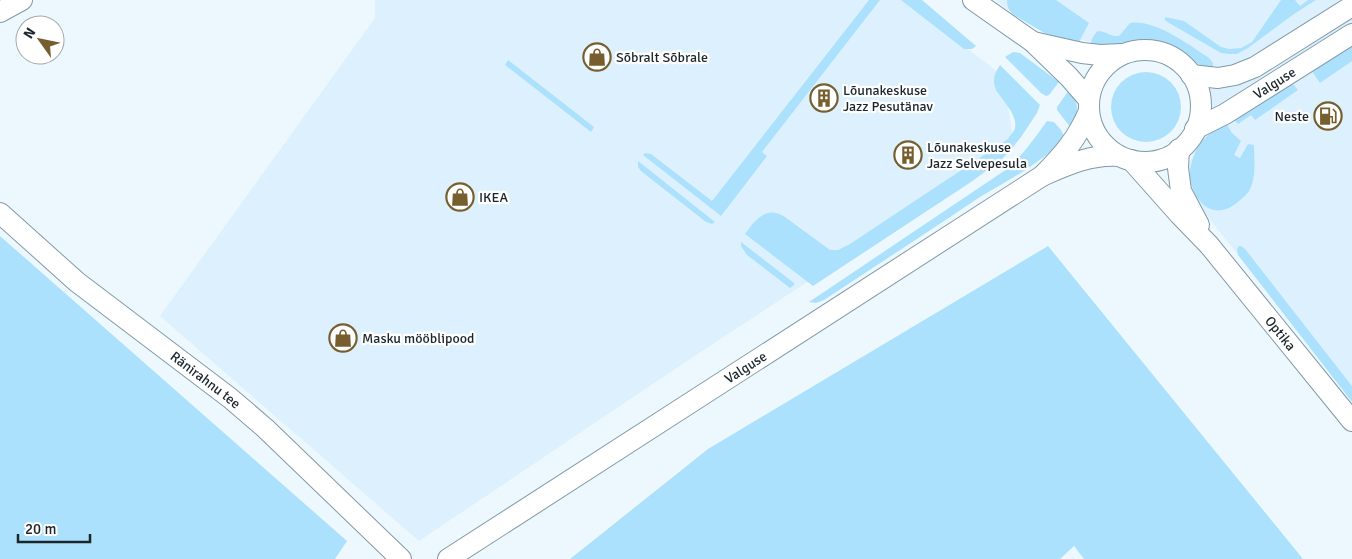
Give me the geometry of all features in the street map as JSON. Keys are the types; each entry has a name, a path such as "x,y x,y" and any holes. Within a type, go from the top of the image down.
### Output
{"street":[{"path":"0,12 22,0"},
{"path":"974,0 1033,42 1069,77 1089,106"},
{"name":"Valguse","path":"1191,75 1218,78 1235,75 1255,67 1352,6"},
{"name":"Valguse","path":"1195,129 1225,114 1352,34"},
{"path":"1033,42 1100,55 1122,54 1138,50 1155,50 1167,54 1186,67 1196,83 1200,101 1200,117 1195,129 1184,145 1171,155 1156,161 1137,162 1125,158 1104,145 1093,129 1089,106 1090,92 1098,75 1108,63 1122,54"},
{"name":"Valguse","path":"1042,176 1064,154 1075,138 1089,106"},
{"name":"Optika","path":"1179,149 1178,168 1181,191 1209,245"},
{"name":"Valguse","path":"448,559 1042,176 1082,160 1100,156 1125,158"},
{"name":"Optika","path":"1125,158 1209,245 1352,421"},
{"name":"Ränirahnu tee","path":"0,214 77,282 230,398 266,428 401,559"}],"shaded area":[{"path":"375,0 906,0 1004,77 1014,146 684,363 419,541 160,316 375,18"},
{"path":"869,0 880,0 762,152 767,156 721,216 643,155 645,153 651,154 712,201"},
{"path":"901,0 922,0 976,46 972,49 964,49"},
{"path":"996,0 1352,0 1352,398 1204,212 1191,193 1187,169 1197,144 1209,129 1208,91 1191,54 1159,39 1101,43 1053,36 1004,7"},
{"path":"1007,0 1056,0 1089,23 1078,44 1046,34 1014,15 1007,5"},
{"path":"1281,0 1295,0 1300,6 1308,0 1316,0 1237,54 1221,53 1165,20 1165,17 1184,21 1221,47 1229,49 1241,48 1252,42"},
{"path":"1130,23 1150,25 1171,34 1209,58 1213,63 1213,68 1200,65 1177,50 1160,44 1141,43 1121,46 1091,46 1091,42 1098,31 1119,36"},
{"path":"1352,45 1352,61 1320,83 1312,71"},
{"path":"1013,52 1020,53 1059,82 1049,95 1046,96 1041,93 1005,57"},
{"path":"508,60 594,127 591,132 505,65"},
{"path":"1000,65 1040,105 1037,113 1010,151 1000,161 971,182 813,286 745,234 757,219 767,213 772,213 785,217 830,250 838,250 850,244 1008,139 1015,123 1012,113 996,90 994,83 996,71"},
{"path":"1146,72 1159,75 1171,82 1178,94 1181,107 1178,120 1171,132 1159,139 1146,142 1133,139 1121,132 1114,120 1111,107 1114,94 1121,82 1133,75"},
{"path":"1293,84 1298,90 1255,120 1251,115 1238,124 1234,119"},
{"path":"1069,90 1077,105 1076,117 1071,128 1057,110 1057,107"},
{"path":"1047,121 1054,122 1064,136 1056,146 1035,164 974,201 824,300 816,303 809,302 1004,171 1022,154"},
{"path":"1226,123 1232,133 1241,141 1234,155 1240,158 1248,144 1254,145 1253,179 1247,194 1238,202 1228,208 1211,209 1198,199 1193,190 1190,170 1193,157 1202,141"},
{"path":"638,161 715,222 712,224 706,222 641,171 638,167"},
{"path":"0,236 347,541 335,559 0,559"},
{"path":"741,242 794,283 794,285 790,288 747,255 741,246"},
{"path":"1048,246 1303,559 1084,559 1074,546 1060,559 570,559 708,449"},
{"path":"1239,246 1245,249 1352,386 1352,402 1238,255 1237,249"}],"place":[{"name":"Sõbralt Sõbrale","path":"597,57"},
{"name":"Lõunakeskuse Jazz Pesutänav","path":"824,98"},
{"name":"Neste","path":"1328,116"},
{"name":"Lõunakeskuse Jazz Selvepesula","path":"908,155"},
{"name":"IKEA","path":"460,197"},
{"name":"Masku mööblipood","path":"343,338"}]}
